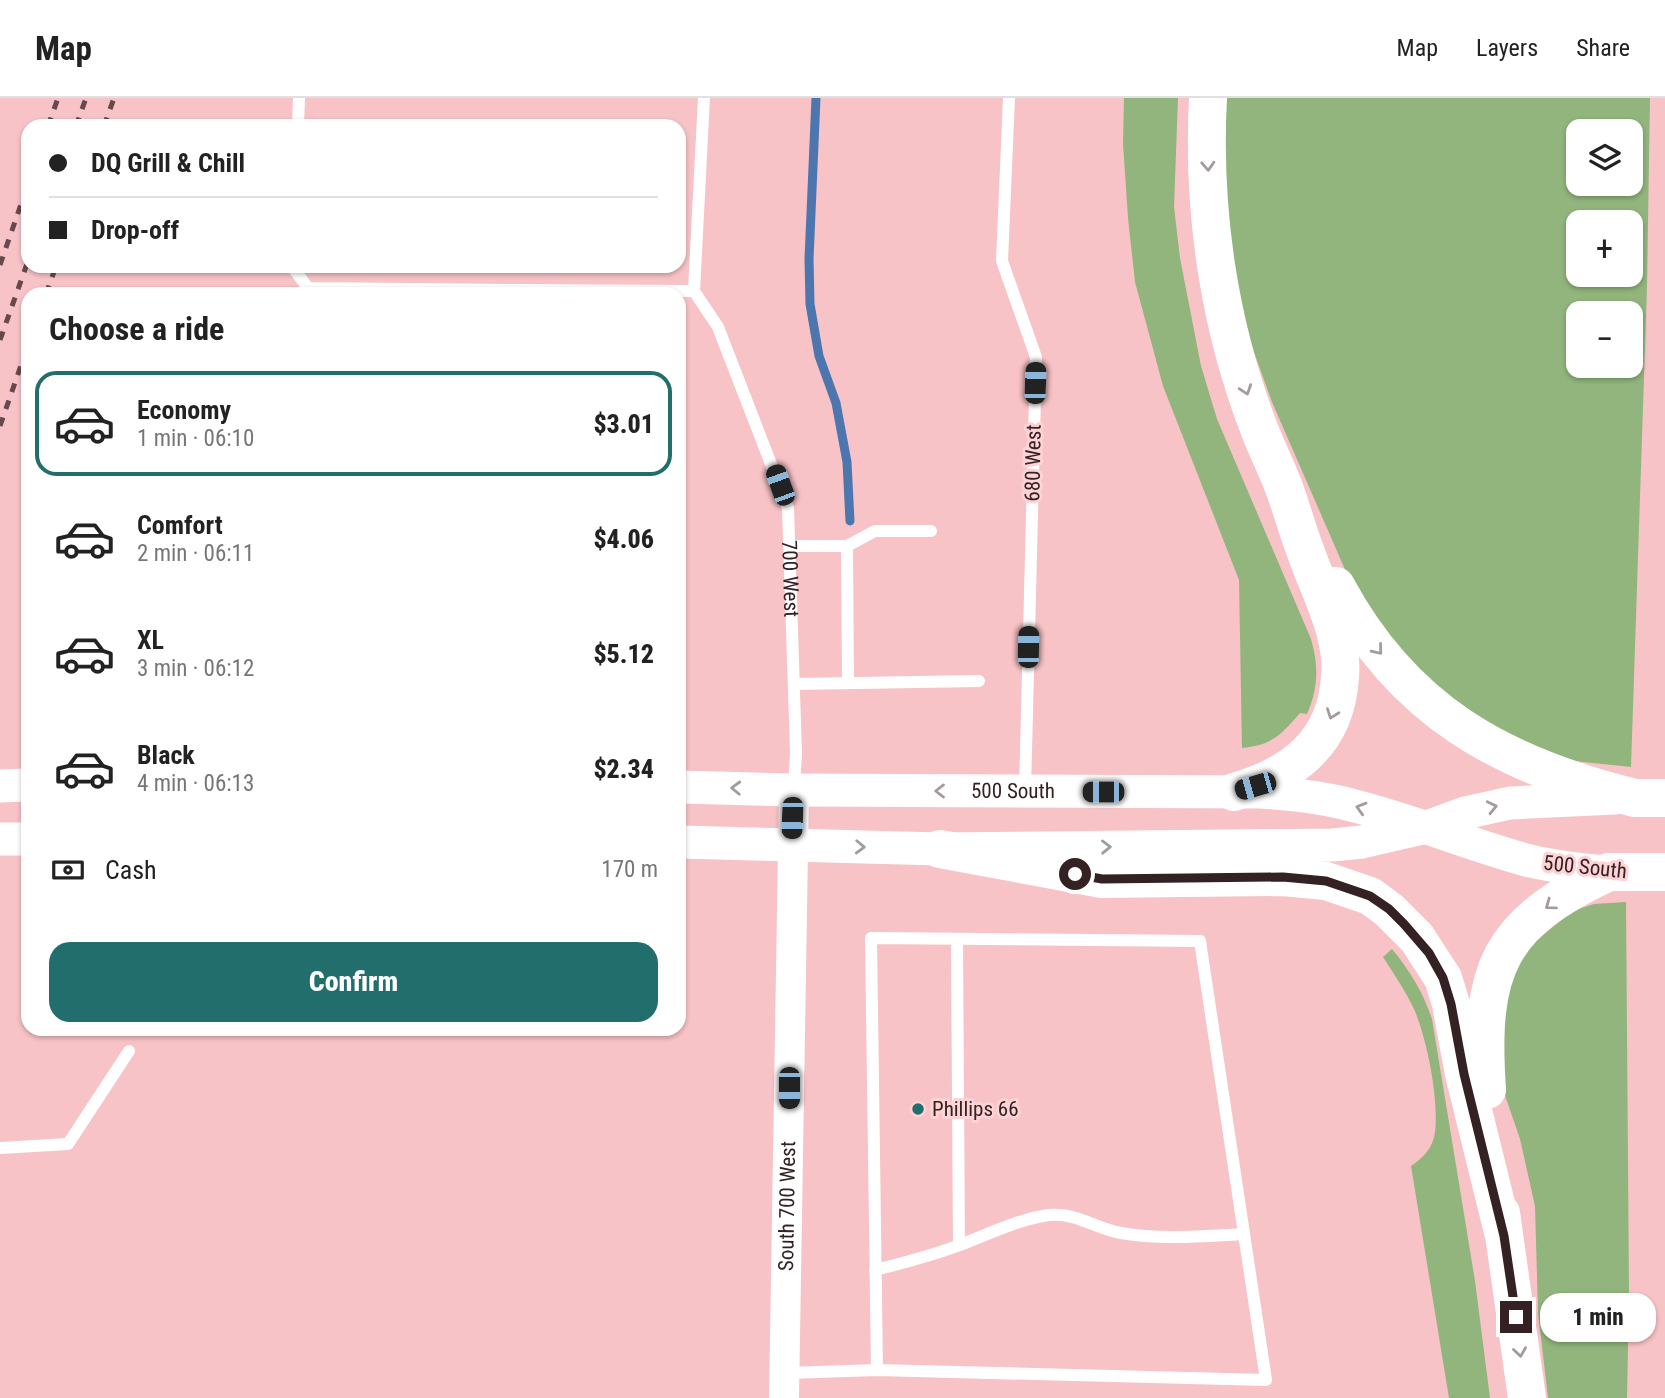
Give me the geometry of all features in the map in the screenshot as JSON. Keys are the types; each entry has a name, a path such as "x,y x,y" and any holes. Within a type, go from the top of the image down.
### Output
{"main road":[{"path":"1208,98 1210,216 1217,274 1241,375 1260,431 1283,485 1340,654 1339,692 1323,736 1310,751 1276,776 1234,792"},
{"path":"1283,485 1319,546 1330,575 1362,630 1421,698 1469,733 1518,760 1577,782 1650,798"},
{"name":"500 South","path":"686,786 794,790 1261,792 1320,798 1427,827 1528,860 1609,872 1665,872"},
{"path":"686,842 940,849 1333,845 1362,842 1427,827 1510,803 1650,798"},
{"path":"0,839 21,839"},
{"path":"940,849 1102,879 1283,877 1317,880 1370,896 1389,909 1418,938 1443,978 1504,1236"},
{"path":"1527,1398 1491,1136 1485,1028 1493,978 1501,955 1520,931 1542,911 1609,872"}],"street":[{"name":"700 West","path":"791,845 794,790"},
{"name":"South 700 West","path":"785,1385 791,845"}],"lane":[{"path":"298,119 299,98"},
{"path":"686,291 694,291 704,98"},
{"name":"680 West","path":"1009,98 1002,261 1036,357 1025,792"},
{"path":"296,273 307,287"},
{"name":"700 West","path":"694,291 718,327 788,508 796,753 794,790"},
{"path":"789,546 847,546 875,531 931,531"},
{"path":"847,546 848,683"},
{"path":"794,684 979,681"},
{"path":"785,1385 877,1370 1266,1380 1200,941 871,939 877,1370"},
{"path":"957,939 959,1245"},
{"path":"0,1148 68,1144 129,1051"},
{"path":"875,1270 959,1245 1018,1223 1056,1215 1082,1218 1119,1233 1170,1237 1244,1234"}],"green space":[{"path":"1124,98 1178,98 1174,207 1180,258 1201,366 1217,419 1314,649 1315,686 1307,714 1300,713 1275,738 1252,747 1242,748 1239,580 1163,386 1135,282 1123,144"},
{"path":"1221,98 1650,98 1647,287 1631,767 1574,761 1539,753 1443,702 1357,597 1272,402 1242,319 1227,228"},
{"path":"1626,902 1629,1294 1627,1398 1548,1398 1538,1312 1535,1206 1520,1139 1499,1078 1495,1035 1518,956 1572,911 1594,904"},
{"path":"1392,949 1415,982 1432,1019 1475,1281 1490,1398 1449,1398 1411,1166 1427,1152 1434,1138 1434,1086 1414,1009 1383,957"}],"waterway":[{"path":"816,98 809,259 810,304 819,356 836,403 847,462 850,521"}],"railway":[{"path":"50,119 58,98"},
{"path":"78,119 86,98"},
{"path":"106,119 114,98"},
{"path":"0,265 21,204"},
{"path":"0,340 24,273"},
{"path":"48,287 54,273"},
{"path":"0,426 21,365"}],"place":[{"name":"Phillips 66","path":"918,1109"}],"route":[{"path":"1075,874 1102,879 1283,877 1326,881 1370,896 1389,909 1418,938 1443,978 1451,1004 1481,1150 1504,1236 1516,1317"}]}
